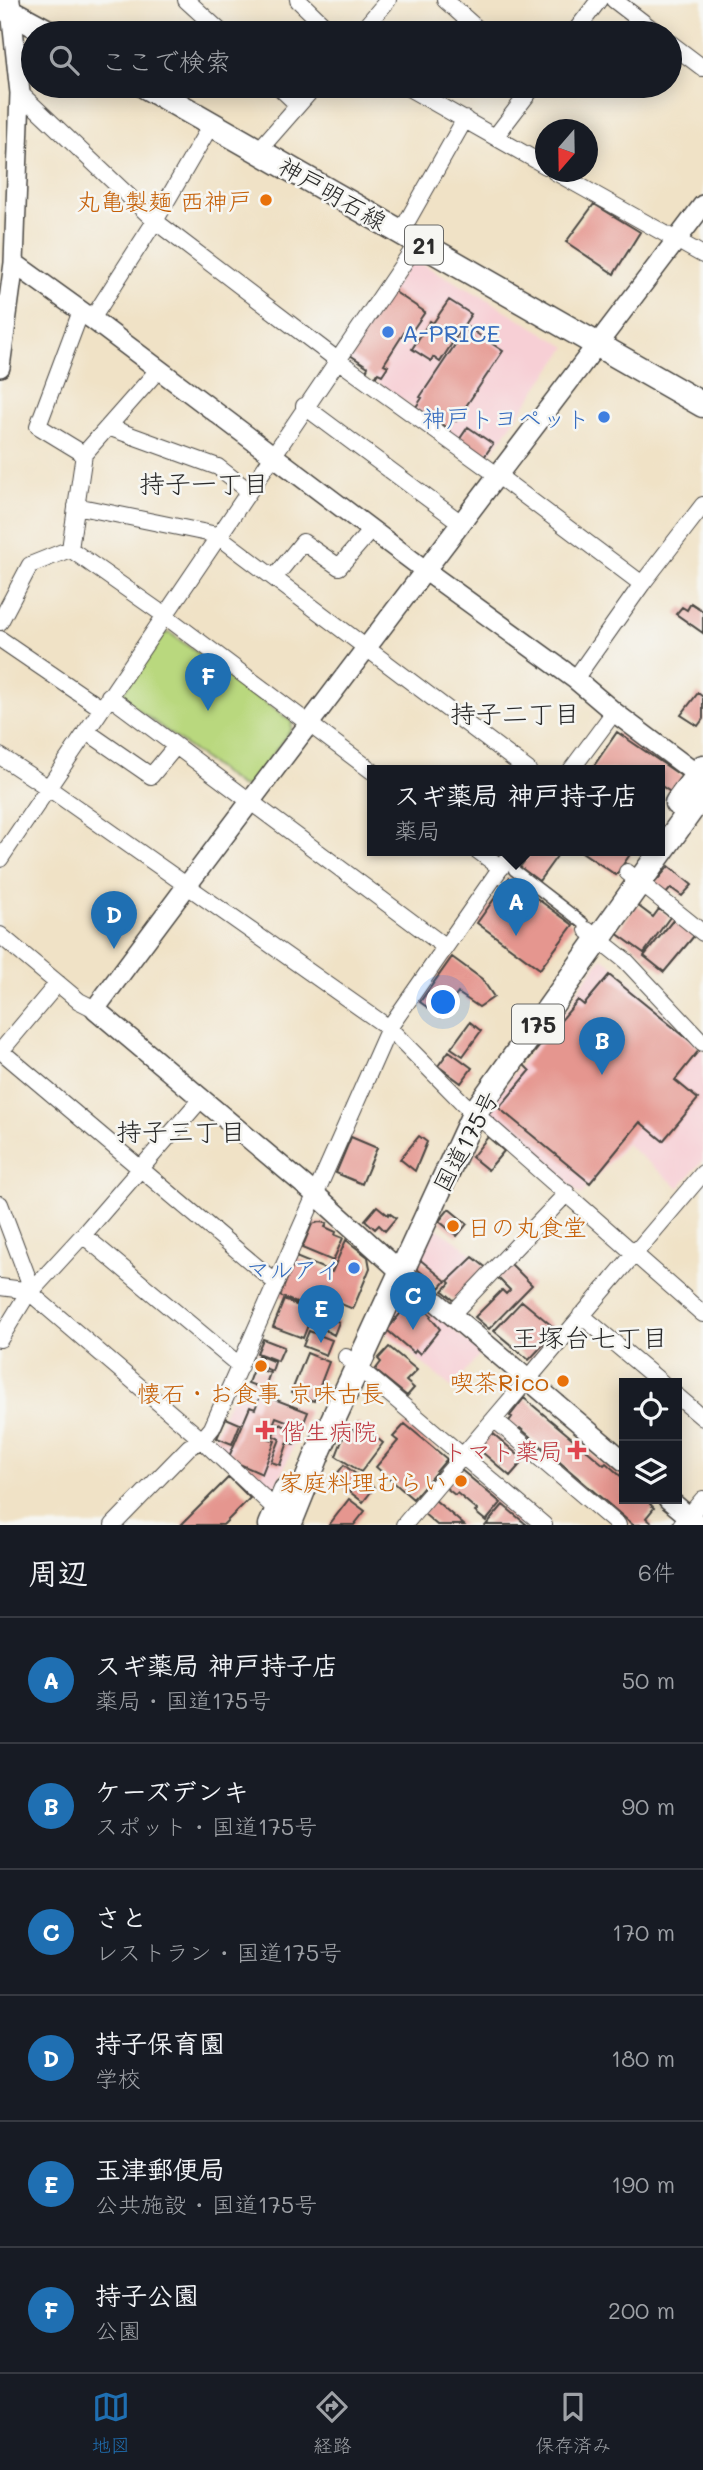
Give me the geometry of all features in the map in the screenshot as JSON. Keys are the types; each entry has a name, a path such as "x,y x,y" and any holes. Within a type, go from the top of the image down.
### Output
{"main road":[{"path":"7,6 31,21"},
{"name":"神戸明石線","path":"167,98 703,405"},
{"path":"665,822 702,778"},
{"name":"国道175号","path":"665,832 702,778"},
{"name":"国道175号","path":"634,877 641,856"},
{"name":"国道175号","path":"281,1521 320,1448 351,1362 469,1107 589,931 648,856"}],"street":[{"path":"186,0 209,21"},
{"path":"298,0 320,21"},
{"path":"370,21 388,0"},
{"path":"445,0 469,21"},
{"path":"583,21 599,0"},
{"path":"614,0 641,21"},
{"path":"0,368 14,262 20,93 7,6"},
{"path":"682,52 703,68"},
{"path":"25,98 155,221 336,359 642,584"},
{"path":"291,98 298,105"},
{"path":"258,151 304,98"},
{"path":"427,98 535,160"},
{"path":"495,137 525,98"},
{"path":"0,859 217,536 274,456 336,359 409,237 465,119"},
{"path":"84,454 38,426 87,315 155,221 212,123"},
{"path":"573,182 703,255"},
{"path":"95,1009 365,647 426,571 703,205"},
{"path":"14,262 426,571 575,679 702,778"},
{"path":"70,549 84,454 159,369"},
{"path":"304,406 461,523"},
{"path":"108,427 218,467 249,491"},
{"path":"575,679 642,584 703,505"},
{"path":"76,506 217,536 521,765"},
{"path":"274,578 303,542 339,567 371,530"},
{"path":"70,549 164,615 367,767"},
{"path":"0,622 30,565 70,549"},
{"path":"0,639 176,746 444,946"},
{"path":"575,765 614,712"},
{"path":"86,731 151,776 176,746"},
{"path":"0,756 389,1028 469,1107 703,1314"},
{"path":"486,856 626,961 703,1043"},
{"path":"113,1525 189,1447 202,1440 212,1428 389,1028 444,946 507,869 511,856"},
{"path":"634,877 703,933"},
{"path":"0,935 79,1000 95,1009 316,1195 619,1457"},
{"path":"58,983 0,1052 276,1283"},
{"path":"0,1339 25,1298 201,1099"},
{"path":"410,1523 461,1455 581,1315 635,1254 697,1191 703,1172"},
{"path":"452,1314 567,1193"},
{"path":"0,1204 35,1297 202,1440 281,1521"},
{"path":"83,1235 240,1366"},
{"path":"0,1287 32,1291"},
{"path":"581,1315 656,1378"},
{"path":"351,1362 544,1525"},
{"path":"682,1400 703,1418"},
{"path":"494,1419 618,1525"},
{"path":"673,1504 690,1522 703,1499"}],"shaded area":[{"path":"413,259 567,347 486,460 348,361 346,354"},
{"path":"602,958 703,1051 703,1160 679,1188 626,1144 581,1195 487,1111 537,1042 549,1032 573,1002 578,989"},
{"path":"433,1226 462,1245 489,1270 456,1302 443,1291 450,1283 418,1256"},
{"path":"411,1293 481,1353 452,1388 386,1333 401,1296"},
{"path":"238,1381 309,1411 271,1498 209,1447"}],"green space":[{"path":"170,633 292,722 291,730 248,787 240,786 125,700 123,692 163,634"}],"building":[{"path":"594,204 640,232 614,274 566,242"},
{"path":"392,290 425,312 412,331 407,328 384,364 388,366 382,375 378,373 375,378 366,372 368,367 350,355"},
{"path":"449,300 471,314 440,362 433,357 431,361 412,349 430,321 433,323"},
{"path":"467,327 503,351 456,421 454,419 448,428 416,407"},
{"path":"468,427 493,444 484,457 459,440"},
{"path":"691,603 703,611 703,633 676,614 682,607 687,610"},
{"path":"698,693 703,697 703,719 698,726 681,715"},
{"path":"617,732 683,777 672,793 665,788 665,765 594,765"},
{"path":"528,856 557,856 539,881 520,867"},
{"path":"588,856 629,856 616,875"},
{"path":"669,866 692,885 682,896 671,888 664,896 652,886"},
{"path":"509,878 573,925 540,969 477,923"},
{"path":"637,905 653,917 659,909 670,917 644,953 616,933"},
{"path":"674,919 694,936 664,972 644,956"},
{"path":"452,957 482,979 494,997 479,1007 458,993 441,1017 420,1002"},
{"path":"609,975 700,1049 675,1080 698,1099 663,1141 640,1122 590,1183 499,1108 530,1071 524,1065 578,1000 584,1005"},
{"path":"470,1022 481,1031 463,1056 451,1048"},
{"path":"449,1051 472,1068 461,1083 438,1066"},
{"path":"419,1136 427,1142 415,1171 400,1159"},
{"path":"351,1137 377,1148 362,1184 336,1173"},
{"path":"488,1137 504,1151 488,1170 472,1157"},
{"path":"377,1206 396,1218 385,1231 379,1225 375,1229 365,1220"},
{"path":"449,1209 467,1224 457,1236 439,1221"},
{"path":"327,1223 325,1227 343,1238 333,1261 302,1248 312,1224"},
{"path":"346,1240 368,1257 370,1268 353,1309 320,1295 313,1310 280,1296 296,1257 332,1272"},
{"path":"473,1257 489,1270 456,1302 443,1291 450,1283 448,1281"},
{"path":"418,1258 446,1281 440,1288 417,1269"},
{"path":"509,1262 532,1285 489,1329 475,1317 502,1290 506,1294 510,1290 496,1276"},
{"path":"412,1299 431,1315 440,1329 420,1354 416,1350 414,1353 387,1330"},
{"path":"284,1300 313,1312 303,1338 273,1327"},
{"path":"522,1301 557,1330 529,1360 494,1331"},
{"path":"318,1313 339,1322 334,1335 314,1324"},
{"path":"309,1331 332,1340 326,1355 303,1346"},
{"path":"263,1339 284,1347 278,1361 257,1353"},
{"path":"389,1347 417,1370 406,1381 414,1388 407,1396 375,1370 381,1362 378,1359"},
{"path":"307,1353 329,1362 314,1401 291,1393"},
{"path":"258,1355 275,1362 272,1371 254,1364"},
{"path":"254,1367 270,1373 264,1389 248,1383"},
{"path":"261,1394 308,1412 302,1427 276,1417 268,1438 275,1441 262,1474 228,1459 250,1407 255,1409"},
{"path":"524,1398 619,1475 619,1504 650,1504 654,1508 646,1518 654,1525 633,1525 520,1428 515,1432 507,1424 512,1417 510,1416"},
{"path":"226,1418 240,1424 232,1444 217,1438"},
{"path":"277,1423 299,1432 295,1444 288,1442 280,1465 271,1462 280,1439 273,1436"},
{"path":"358,1423 383,1443 361,1472 336,1456 347,1428 355,1431"},
{"path":"405,1424 447,1459 413,1499 376,1467 398,1441 393,1437"},
{"path":"490,1431 524,1460 510,1476 476,1447"},
{"path":"344,1465 374,1488 363,1502 333,1479"},
{"path":"460,1469 501,1503 486,1521 457,1493 455,1495 445,1487"},
{"path":"229,1477 250,1498 223,1525 181,1525"},
{"path":"349,1499 365,1511 354,1525 329,1525"},
{"path":"435,1500 464,1525 437,1525 423,1513"},
{"path":"503,1505 527,1525 486,1525"}],"place":[{"name":"丸亀製麺 西神戸","path":"266,200"},
{"name":"A-PRICE","path":"388,332"},
{"name":"神戸トヨペット","path":"604,417"},
{"name":"持子公園","path":"208,711"},
{"name":"スギ薬局 神戸持子店","path":"516,936"},
{"name":"持子保育園","path":"114,949"},
{"name":"ケーズデンキ","path":"602,1075"},
{"name":"日の丸食堂","path":"453,1226"},
{"name":"マルアイ","path":"354,1268"},
{"name":"さと","path":"413,1330"},
{"name":"玉津郵便局","path":"321,1343"},
{"name":"懐石・お食事 京味古長","path":"261,1366"},
{"name":"喫茶Rico","path":"563,1381"},
{"name":"偕生病院","path":"265,1430"},
{"name":"トマト薬局","path":"577,1450"},
{"name":"家庭料理むらい","path":"461,1481"}],"district":[{"name":"持子一丁目","path":"204,483"},
{"name":"持子二丁目","path":"515,713"},
{"name":"持子三丁目","path":"181,1131"},
{"name":"王塚台七丁目","path":"590,1337"}]}
